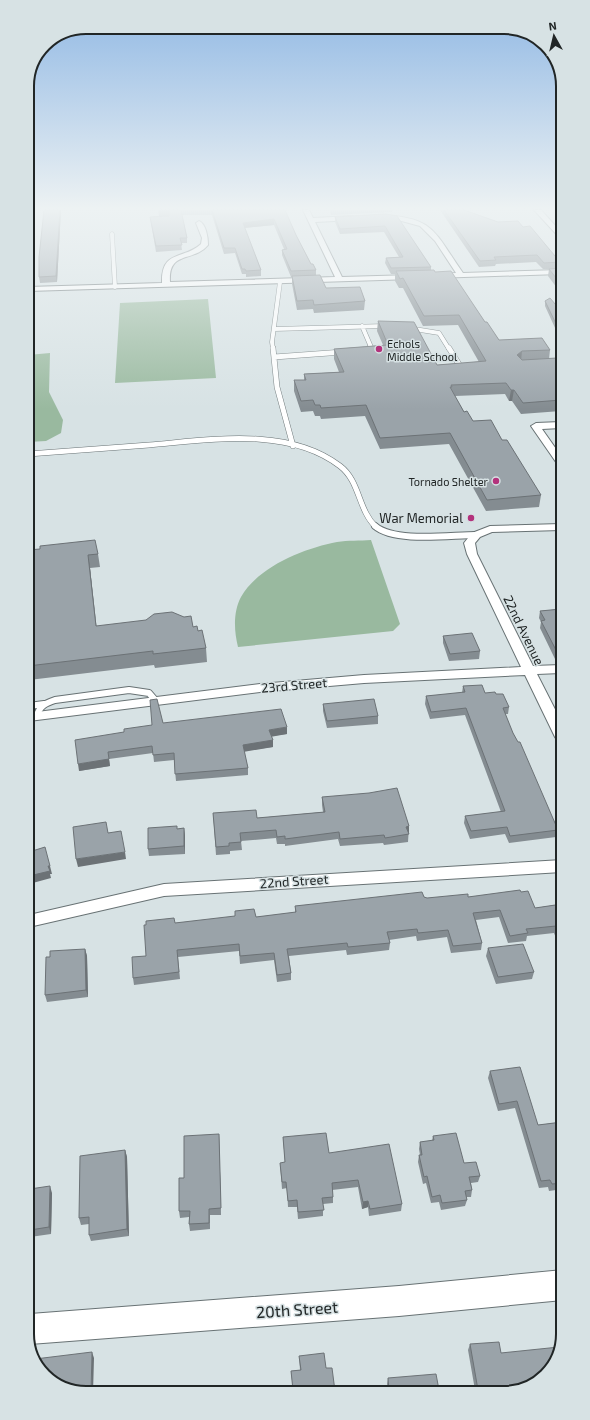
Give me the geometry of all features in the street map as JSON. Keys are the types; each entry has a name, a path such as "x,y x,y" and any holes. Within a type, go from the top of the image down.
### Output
{"street":[{"path":"165,276 166,286"},
{"path":"338,276 340,280"},
{"path":"34,289 451,276"},
{"path":"556,425 536,426 556,456"},
{"path":"476,534 490,530 556,527"},
{"name":"22nd Avenue","path":"476,534 469,543 472,554 556,725"},
{"name":"23rd Street","path":"34,713 260,688 364,679 556,668"},
{"name":"22nd Street","path":"34,920 164,890 292,881 556,866"},
{"name":"20th Street","path":"34,1329 399,1301 556,1286"}],"lane":[{"path":"114,276 115,287"},
{"path":"280,282 272,342 277,387 293,446"},
{"path":"274,329 362,326 389,327"},
{"path":"358,351 366,351 372,347 362,326"},
{"path":"402,327 433,330 439,333 460,366"},
{"path":"274,357 350,352"},
{"path":"34,454 232,438 261,438 320,454 338,464 350,476 368,516 376,528 389,534 406,536 476,534"},
{"path":"34,711 44,704 55,700 129,690 149,692 155,700"},
{"path":"34,712 44,704"}],"green space":[{"path":"208,299 216,378 115,383 120,303"},
{"path":"50,353 49,392 63,420 61,433 46,441 34,442 34,354"},
{"path":"371,540 400,624 393,631 238,647 235,628 235,615 238,603 249,586 259,576 284,560 311,549 341,541"}],"building":[{"path":"292,276 321,276 326,288 360,287 365,301 314,305 313,300 297,301"},
{"path":"399,276 455,276 499,340 542,338 550,350 522,351 517,355 522,360 556,358 556,400 523,403 514,390 511,390 506,383 451,385 452,387 450,387 464,412 467,411 473,421 491,420 502,440 507,440 541,495 487,500 450,433 380,438 366,405 321,408 320,405 315,405 313,400 301,401 294,380 306,380 304,374 344,372 334,349 388,345 378,321 414,322 437,365 486,361 459,315 424,316 403,278 400,279"},
{"path":"550,298 556,305 556,324 545,301"},
{"path":"95,540 98,554 88,555 96,626 146,620 154,614 172,612 184,617 191,616 193,627 197,626 198,631 202,630 206,648 153,654 153,651 34,665 34,550 40,549 40,546"},
{"path":"556,609 556,650 541,621 545,620 540,611"},
{"path":"472,633 480,651 450,654 443,636"},
{"path":"482,685 485,693 495,692 496,694 503,694 509,707 503,708 513,733 518,742 520,742 556,825 556,830 510,836 507,827 471,831 465,816 505,811 466,708 431,712 426,696 465,692 463,686"},
{"path":"157,699 163,723 281,709 287,727 269,730 273,740 243,745 248,768 175,774 174,753 153,755 152,746 108,752 109,759 78,764 75,740 124,732 124,729 152,725 150,700"},
{"path":"374,699 378,716 327,721 323,704"},
{"path":"397,788 409,826 406,827 409,834 385,838 384,835 340,839 339,832 285,839 285,836 277,837 276,830 240,833 241,842 229,843 229,846 216,847 213,813 256,810 257,818 325,812 322,797 369,793"},
{"path":"106,822 108,833 121,831 125,852 76,859 73,827"},
{"path":"177,826 177,829 184,828 184,846 148,849 148,828"},
{"path":"45,847 50,871 34,875 34,850"},
{"path":"520,890 521,892 528,891 535,908 556,905 556,926 526,929 528,933 510,936 500,910 473,913 482,943 453,946 448,930 418,933 417,929 387,932 390,943 348,947 347,943 287,949 291,973 277,975 274,953 240,956 239,944 177,950 179,972 133,978 132,957 146,956 144,925 146,925 146,921 174,918 175,923 235,916 235,911 254,909 256,917 296,912 295,906 422,892 424,897 427,898 468,894 468,897"},
{"path":"523,944 534,972 498,977 488,948"},
{"path":"85,949 86,990 45,995 46,957 50,957 50,951"},
{"path":"520,1067 538,1125 556,1123 556,1184 552,1184 550,1180 541,1181 517,1101 499,1104 490,1071"},
{"path":"326,1133 329,1153 389,1144 402,1204 370,1209 368,1201 363,1202 358,1180 332,1183 333,1197 322,1198 324,1210 298,1212 297,1200 288,1201 286,1182 282,1182 280,1163 285,1162 283,1137"},
{"path":"456,1133 464,1163 476,1162 480,1176 469,1177 472,1190 465,1191 467,1200 442,1203 440,1195 432,1197 427,1176 424,1177 419,1155 422,1155 420,1142 434,1140 433,1136"},
{"path":"219,1134 221,1208 209,1209 209,1223 189,1224 190,1211 179,1211 179,1178 184,1178 184,1136"},
{"path":"125,1150 127,1229 89,1235 89,1217 79,1218 80,1156"},
{"path":"50,1186 49,1227 34,1229 34,1188"},
{"path":"499,1342 501,1353 554,1348 551,1357 541,1371 527,1381 511,1386 477,1386 470,1344"},
{"path":"92,1352 91,1386 73,1384 60,1379 49,1371 40,1358"},
{"path":"324,1353 326,1368 332,1368 334,1386 293,1386 291,1371 301,1370 299,1356"},
{"path":"436,1374 438,1386 389,1386 388,1378"}],"place":[{"name":"Echols Middle School","path":"379,349"},
{"name":"Tornado Shelter","path":"496,481"},
{"name":"War Memorial","path":"471,518"}]}
